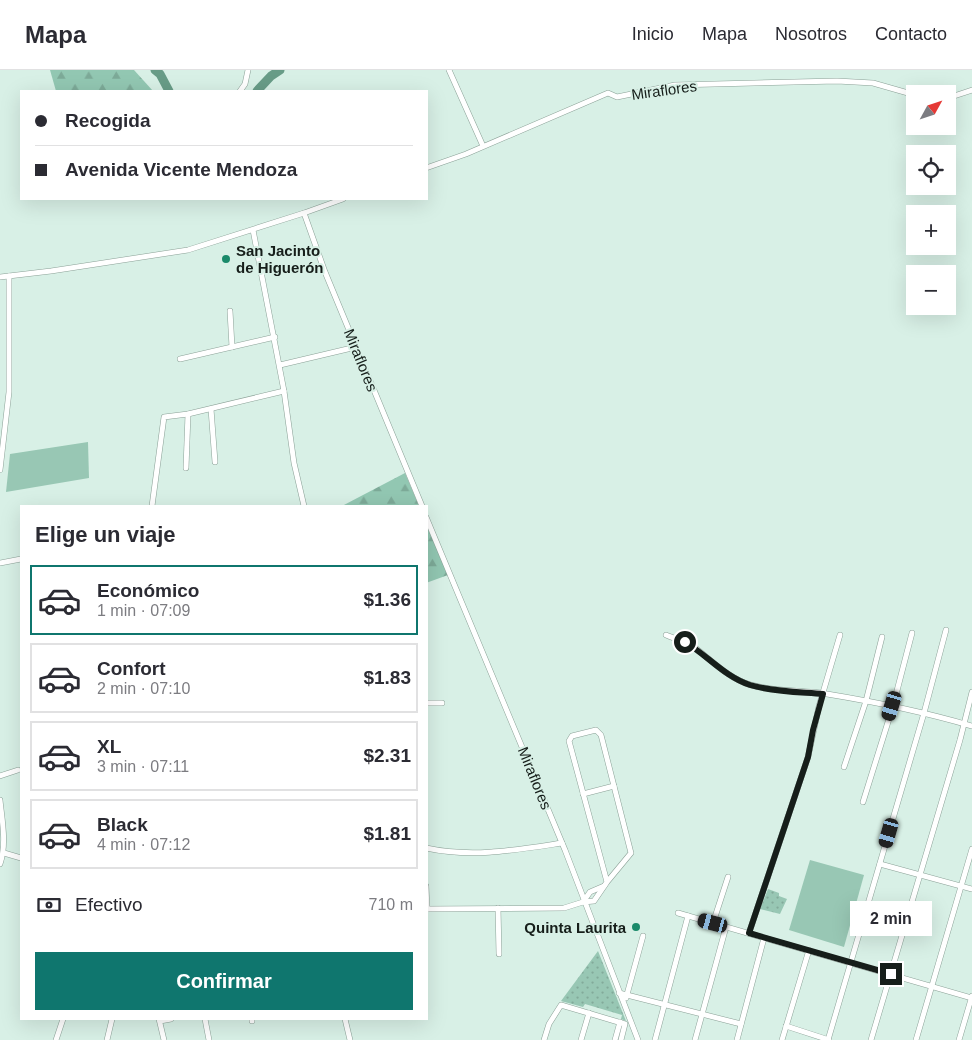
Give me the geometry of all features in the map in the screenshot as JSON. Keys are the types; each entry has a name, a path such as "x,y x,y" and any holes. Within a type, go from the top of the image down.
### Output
{"street":[{"path":"241,90 245,84 248,70"},
{"path":"449,70 484,146"},
{"name":"Miraflores","path":"428,167 484,146 608,93 617,97 676,85 837,81 873,83 906,92"},
{"path":"956,95 972,90"},
{"path":"0,277 188,250 340,200"},
{"name":"Miraflores","path":"304,213 325,272 422,505"},
{"path":"253,230 275,337 294,463 304,505"},
{"path":"0,470 9,392 9,276"},
{"path":"230,311 232,347"},
{"path":"180,359 275,337"},
{"path":"280,365 356,347"},
{"path":"152,505 164,417 188,414 284,391"},
{"path":"211,409 215,462"},
{"path":"0,412 6,410"},
{"path":"186,468 188,414"},
{"name":"Miraflores","path":"428,522 562,843 583,902 638,1040"},
{"path":"0,563 20,559"},
{"path":"786,1026 829,1040 924,713 946,630"},
{"path":"863,802 912,633"},
{"path":"666,635 694,647 720,667 750,685 782,691 823,694 866,701 924,713 972,726"},
{"path":"749,933 808,757 813,730 840,635"},
{"path":"844,767 866,701 882,637"},
{"path":"872,1040 921,875 972,692"},
{"path":"428,703 442,703"},
{"path":"428,909 564,908 583,902 594,901 605,884 631,853 601,735 596,730 569,738 605,884"},
{"path":"0,776 18,770"},
{"path":"583,794 614,786"},
{"path":"0,800 4,854 0,864"},
{"path":"428,848 450,852 487,853 562,843"},
{"path":"916,1040 972,849"},
{"path":"4,854 20,858"},
{"path":"880,864 972,889"},
{"path":"713,923 728,877"},
{"path":"583,902 590,892 605,884"},
{"path":"498,908 499,954"},
{"path":"678,913 972,997 959,1040"},
{"path":"655,1040 688,916"},
{"path":"696,1040 726,927"},
{"path":"625,1006 643,936"},
{"path":"737,1040 764,938"},
{"path":"782,1040 809,950"},
{"path":"619,994 741,1024"},
{"path":"544,1040 549,1024 561,1005 625,1024 621,1040"},
{"path":"581,1040 589,1013"},
{"path":"56,1040 63,1020"},
{"path":"107,1040 112,1020"},
{"path":"159,1020 164,1040"},
{"path":"205,1020 208,1040"},
{"path":"345,1020 350,1040"},
{"path":"615,1040 620,1022"}],"green space":[{"path":"50,70 134,70 152,90 56,90"},
{"path":"88,442 89,478 6,492 10,454"},
{"path":"405,473 419,505 344,505"},
{"path":"428,529 448,575 428,582"},
{"path":"810,860 864,875 844,947 789,930"},
{"path":"768,889 779,893 779,896 787,899 780,914 760,909"},
{"path":"598,951 626,1021 621,1019 622,1015 585,1004 583,1007 561,1001"}],"waterway":[{"path":"155,70 160,74 168,90"},
{"path":"258,90 271,76 280,70"}],"place":[{"name":"San Jacinto de Higuerón","path":"226,259"},
{"name":"Quinta Laurita","path":"636,927"}],"route":[{"path":"685,642 694,647 704,657 750,685 782,691 823,694 808,757 749,933 891,974"}]}
